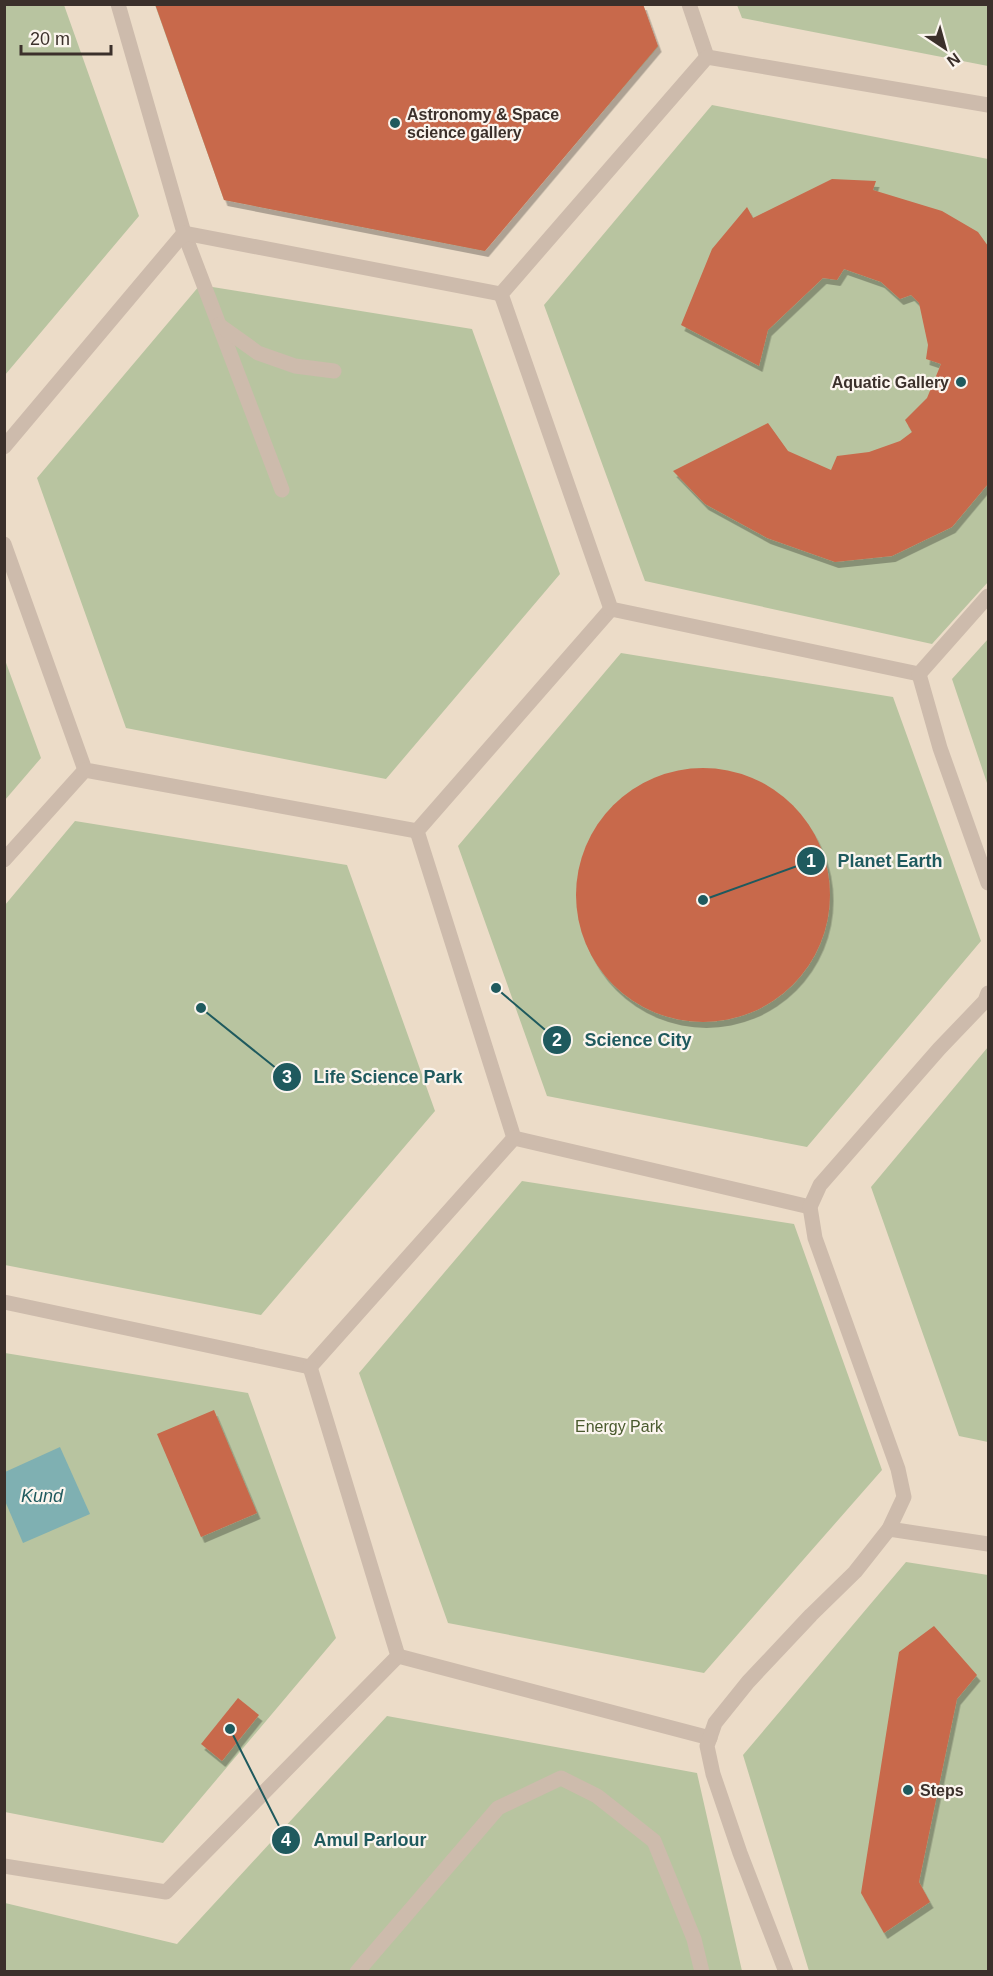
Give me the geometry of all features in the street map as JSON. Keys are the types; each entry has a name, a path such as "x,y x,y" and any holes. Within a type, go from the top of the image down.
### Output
{"lane":[{"path":"118,4 184,233 282,490"},
{"path":"689,4 707,57"},
{"path":"501,294 707,57"},
{"path":"707,57 988,105"},
{"path":"184,233 501,294"},
{"path":"4,447 184,233"},
{"path":"501,294 611,609"},
{"path":"219,325 258,353 295,366 334,371"},
{"path":"4,544 85,770"},
{"path":"919,674 988,596"},
{"path":"611,609 919,674"},
{"path":"417,831 611,609"},
{"path":"919,674 940,748 988,883"},
{"path":"85,770 417,831"},
{"path":"4,860 85,770"},
{"path":"417,831 514,1138"},
{"path":"786,1971 712,1774 707,1746 715,1724 748,1682 855,1572 889,1529 904,1497 898,1469 816,1238 810,1207 820,1185 939,1049 985,1001 988,993"},
{"path":"514,1138 810,1207"},
{"path":"310,1367 514,1138"},
{"path":"4,1302 310,1367"},
{"path":"310,1367 398,1656"},
{"path":"889,1529 988,1544"},
{"path":"398,1656 710,1738"},
{"path":"4,1866 166,1892 398,1656"},
{"path":"357,1971 498,1808 561,1778 597,1796 654,1841 694,1939 702,1971"}],"green space":[{"name":"Energy Park","path":"5,5 988,5 988,1971 5,1971"}],"shaded area":[{"path":"64,5 155,5 224,200 484,251 658,47 643,5 737,5 742,18 988,66 988,159 712,105 544,305 645,581 932,644 988,582 988,639 952,679 988,786 988,1047 871,1187 959,1436 988,1442 988,1575 906,1562 743,1755 809,1971 742,1971 697,1773 387,1716 177,1944 5,1903 5,1812 163,1843 336,1638 248,1393 5,1353 5,1265 261,1315 435,1111 347,865 75,821 5,905 5,800 41,758 5,660 5,375 139,216","holes":["200,285 472,329 560,574 386,779 126,728 37,478","621,653 893,697 981,941 807,1147 547,1096 458,846","522,1181 794,1224 882,1470 704,1673 448,1623 359,1373"]}],"water":[{"name":"Kund","path":"60,1447 90,1514 23,1543 5,1501 5,1472"}],"building":[{"name":"Astronomy & Space science gallery","path":"155,4 643,4 658,46 485,251 224,200"},
{"name":"Aquatic Gallery","path":"832,179 876,181 873,190 942,211 978,232 988,246 988,484 952,527 892,556 835,562 767,538 705,504 673,471 768,423 788,451 831,470 837,456 869,452 900,441 912,432 905,420 927,398 941,364 926,359 928,345 919,303 911,295 900,299 881,282 844,269 837,280 823,278 768,330 759,366 681,325 712,249 747,207 753,218"},
{"path":"703,768 728,771 751,778 763,783 793,805 815,835 820,847 827,870 830,895 827,920 820,943 815,955 793,985 763,1007 751,1012 728,1019 703,1022 678,1019 655,1012 643,1007 613,985 591,955 586,943 579,920 576,895 579,870 586,847 591,835 613,805 643,783 655,778 678,771"},
{"path":"214,1410 257,1513 201,1537 157,1434"},
{"name":"Steps","path":"934,1626 977,1675 957,1699 919,1882 930,1902 884,1933 861,1893 899,1652"},
{"path":"238,1698 259,1715 222,1761 201,1744"}],"place":[{"name":"Astronomy & Space science gallery","path":"395,123"},
{"name":"Aquatic Gallery","path":"961,382"},
{"name":"Planet Earth","path":"703,900"},
{"name":"Science City","path":"496,988"},
{"name":"Life Science Park","path":"201,1008"},
{"name":"Amul Parlour","path":"230,1729"},
{"name":"Steps","path":"908,1790"}]}
